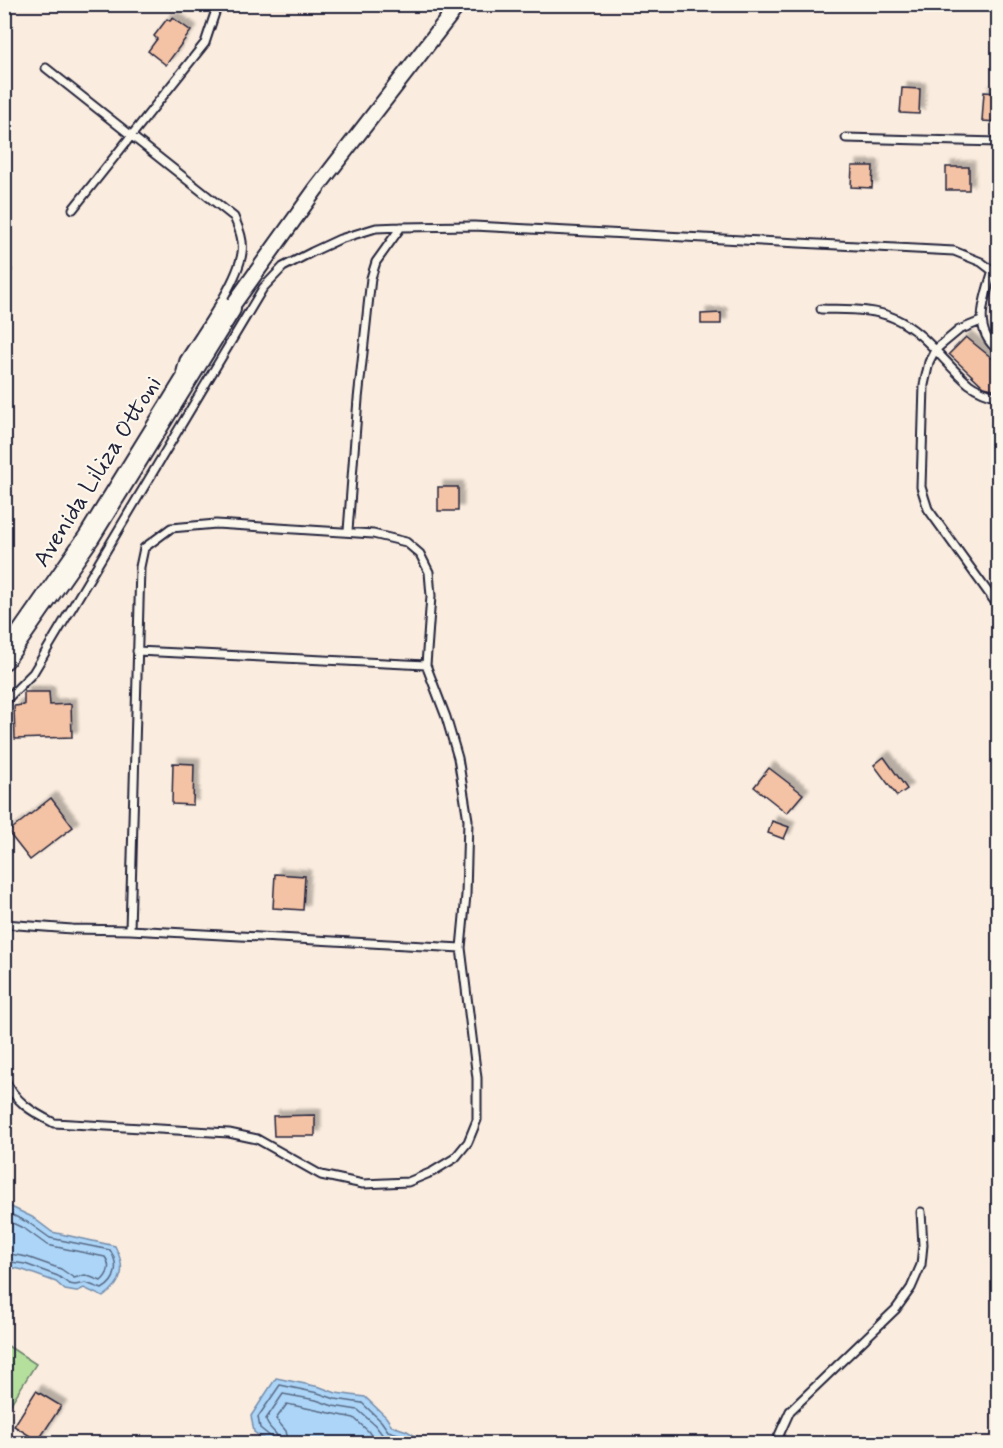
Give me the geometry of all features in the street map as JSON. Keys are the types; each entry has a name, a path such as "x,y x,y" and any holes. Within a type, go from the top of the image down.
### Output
{"street":[{"path":"230,309 316,189 459,4"},
{"name":"Avenida Liliza Ottoni","path":"4,659 89,537 230,309"}],"lane":[{"path":"73,209 205,44 218,4"},
{"path":"46,68 234,217 241,233 243,251 238,268 181,365 184,382"},
{"path":"846,138 999,142"},
{"path":"4,702 33,673 262,288 283,267 331,243 376,228 474,226 954,251 996,273 981,321 984,334 999,350"},
{"path":"348,531 358,399 371,278 376,262 402,227"},
{"path":"4,265 7,270 4,276"},
{"path":"821,309 879,312 895,318 935,350 969,384 982,393 999,397"},
{"path":"981,321 959,330 935,350 928,363 924,385 921,487 928,509 999,606"},
{"path":"4,1078 10,1091 32,1112 54,1123 229,1133 257,1139 321,1175 363,1184 408,1182 432,1172 455,1158 468,1142 477,1120 477,1078 461,948 468,820 458,758 446,717 426,665 431,596 429,572 420,554 406,542 348,531 216,524 171,528 144,548 140,567 130,930"},
{"path":"137,651 426,665"},
{"path":"4,924 461,948"},
{"path":"775,1443 790,1411 896,1309 911,1288 921,1265 923,1245 921,1212"}],"green space":[{"path":"5,1344 36,1364 5,1413"}],"water":[{"path":"5,1204 32,1217 52,1232 115,1246 122,1268 115,1286 103,1297 84,1288 76,1292 65,1290 56,1282 5,1266"},
{"path":"276,1378 320,1387 336,1393 365,1397 392,1426 407,1431 425,1443 269,1443 254,1432 251,1416"}],"building":[{"path":"173,18 191,31 166,65 148,51 157,39 154,36 167,19 170,21"},
{"path":"902,88 920,89 919,114 900,113"},
{"path":"984,92 998,93 998,122 982,121"},
{"path":"852,166 873,166 872,188 851,187"},
{"path":"946,167 969,167 969,190 946,190"},
{"path":"721,313 721,324 701,324 701,314"},
{"path":"966,337 998,363 998,390 984,387 949,354"},
{"path":"438,487 458,487 458,511 438,511"},
{"path":"24,692 49,692 50,705 71,704 72,737 15,739 14,706 24,705"},
{"path":"884,757 907,789 897,796 874,765"},
{"path":"173,763 194,764 193,805 172,804"},
{"path":"769,768 803,794 787,813 754,787"},
{"path":"51,798 73,827 30,860 8,832"},
{"path":"772,821 789,827 784,839 768,833"},
{"path":"275,874 305,876 303,910 273,908"},
{"path":"315,1115 315,1136 274,1136 273,1116"},
{"path":"36,1391 61,1406 38,1441 14,1426"}]}
